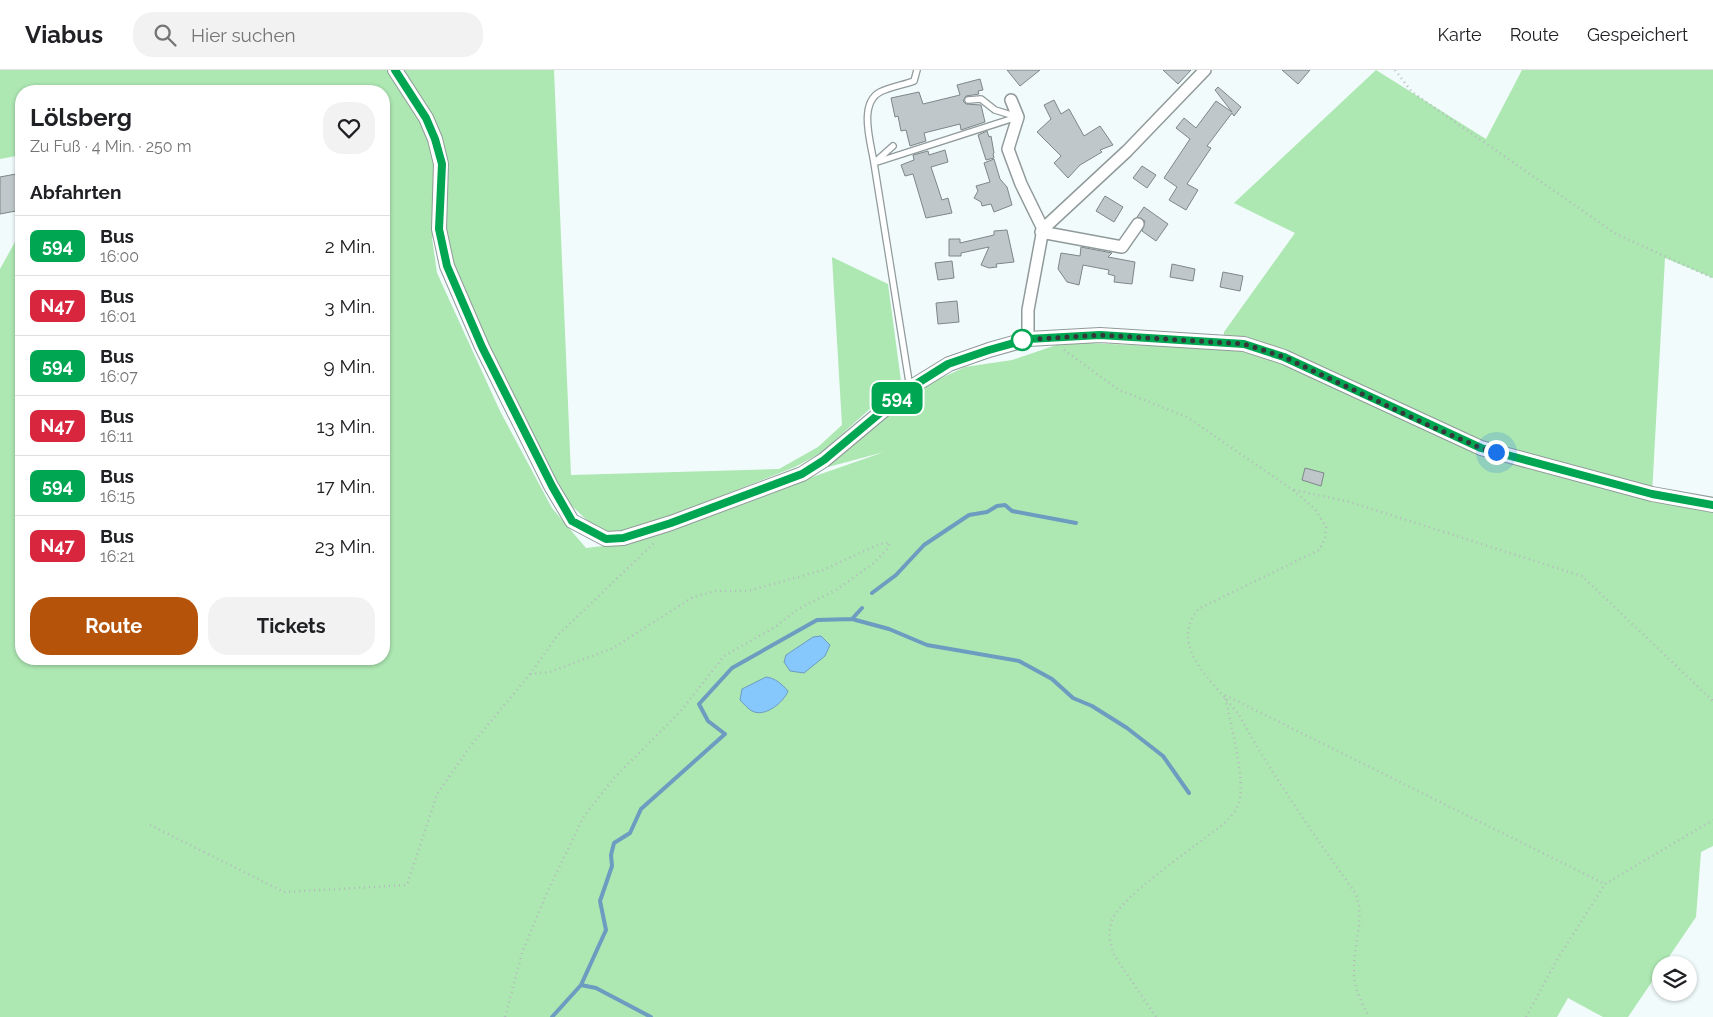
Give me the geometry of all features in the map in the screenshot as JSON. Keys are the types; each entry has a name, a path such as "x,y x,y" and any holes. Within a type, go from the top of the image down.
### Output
{"street":[{"path":"395,70 426,118 435,139 442,164 439,229 447,266 454,286 486,356 552,486 572,521 606,539 623,538 671,523 802,474 824,460 910,388 948,364 1028,339 1100,335 1244,344 1284,357 1481,448 1652,494 1713,505"},
{"path":"1042,230 1127,151 1204,70"},
{"path":"1011,100 1018,117 1008,149 1020,184 1042,230 1028,310 1028,339"},
{"path":"1042,230 1122,247 1138,224"}],"lane":[{"path":"910,388 874,163 868,109 872,99 880,92 914,81 917,70"},
{"path":"968,100 981,99 995,110 1018,117"},
{"path":"874,163 1018,117"},
{"path":"874,163 893,146"}],"path":[{"path":"1395,70 1412,92 1616,234 1713,278"},
{"path":"1049,337 1074,359 1119,390 1187,417 1293,490 1315,509 1326,527 1325,539 1319,550 1204,604 1192,617 1188,626 1189,645 1195,661 1225,695 1356,894 1360,918 1354,981 1369,1017"},
{"path":"1293,490 1350,502 1582,576 1713,701"},
{"path":"150,824 284,892 407,885 437,794 472,744 530,674 557,636 656,540"},
{"path":"504,1017 522,953 546,895 584,816 614,778 680,712 724,656 775,627 798,610 836,590 874,563 888,548 890,543 880,544 823,570 748,591 716,591 693,597 613,648 550,672 530,674"},
{"path":"1225,695 1605,884"},
{"path":"1156,1017 1114,955 1110,944 1109,932 1112,919 1121,906 1167,867 1226,823 1235,812 1241,792 1240,777 1225,695"},
{"path":"1526,1017 1558,958 1605,884 1713,820"}],"green space":[{"path":"0,70 554,70 571,475 779,469 818,447 842,425 832,257 888,284 901,381 821,453 795,467 679,513 618,533 596,529 551,486 482,347 439,230 432,238 437,273 500,411 552,508 586,548 620,544 884,452 802,474 924,386 965,367 1012,360 1065,342 1222,349 1224,332 1295,233 1234,203 1376,70 1486,139 1522,70 1713,70 1713,278 1665,258 1652,494 1713,504 1713,846 1701,852 1696,917 1669,956 1652,956 1652,982 1628,1017 1603,1017 1568,998 1557,1017 0,1017 0,269 15,242 15,665 390,665 390,85 15,85 15,156 0,159"}],"water":[{"path":"821,636 830,645 825,656 804,673 790,671 784,662 786,655 813,637"},
{"path":"766,677 778,682 788,691 783,700 773,708 757,713 740,700 742,689"}],"building":[{"path":"1007,70 1040,70 1020,86"},
{"path":"1163,70 1191,70 1178,84"},
{"path":"1282,70 1310,70 1298,84"},
{"path":"980,79 983,90 978,91 979,94 966,96 963,101 966,104 981,105 985,122 961,130 960,124 924,133 926,141 910,146 906,130 901,131 898,116 895,117 891,98 919,92 923,104 960,95 957,85"},
{"path":"1218,87 1241,107 1234,116 1232,113 1207,146 1211,148 1187,184 1198,190 1186,210 1169,200 1177,187 1164,178 1190,139 1176,128 1184,118 1196,128 1216,101 1232,112 1215,90"},
{"path":"1054,100 1061,114 1069,109 1084,136 1100,126 1113,145 1100,150 1102,152 1080,165 1068,178 1054,163 1061,156 1037,132 1051,119 1044,105"},
{"path":"987,131 989,137 991,136 994,158 986,160 978,135"},
{"path":"945,150 948,162 931,167 942,200 948,198 952,213 926,218 913,174 905,176 901,165 914,160 913,155 928,151 929,155"},
{"path":"994,159 1000,179 1007,187 1012,205 994,212 991,204 982,206 981,202 974,198 978,191 976,186 990,182 984,163"},
{"path":"1142,166 1156,175 1147,188 1133,178"},
{"path":"15,174 15,211 0,214 0,177"},
{"path":"1105,196 1123,207 1114,222 1096,211"},
{"path":"1144,207 1168,224 1156,241 1142,231 1145,221 1137,217"},
{"path":"1007,230 1014,262 996,264 997,267 989,268 981,265 989,247 961,253 961,256 949,256 949,239 960,239 960,243 994,235 994,231"},
{"path":"1081,247 1112,253 1108,257 1135,262 1132,284 1114,282 1115,276 1108,274 1109,270 1083,265 1079,285 1067,282 1058,269 1061,253 1080,256"},
{"path":"952,261 954,278 938,280 935,263"},
{"path":"1172,264 1195,269 1193,281 1170,277"},
{"path":"1223,272 1243,276 1240,291 1220,287"},
{"path":"957,301 959,322 938,324 936,303"},
{"path":"1305,468 1324,473 1321,486 1302,480"}],"waterway":[{"path":"872,593 896,575 924,545 969,515 987,512 997,506 1005,505 1012,511 1076,523"},
{"path":"552,1017 581,985 606,930 600,901 612,866 611,855 614,843 630,833 641,809 725,734 708,721 699,704 732,668 817,620 852,619 862,608"},
{"path":"852,619 889,629 927,645 1019,661 1052,679 1073,698 1092,706 1127,728 1163,756 1189,793"},
{"path":"581,985 596,988 651,1017"}],"bus line":[{"name":"594","path":"395,70 426,118 435,139 442,164 439,229 447,266 454,286 482,347 552,486 572,521 606,539 623,538 671,523 816,467 867,422 910,388 948,364 1028,339 1100,335 1244,344 1284,357 1481,448 1652,494 1713,505"}],"route":[{"path":"1022,340 1100,335 1244,344 1284,357 1428,425 1481,448 1496,452"}]}
